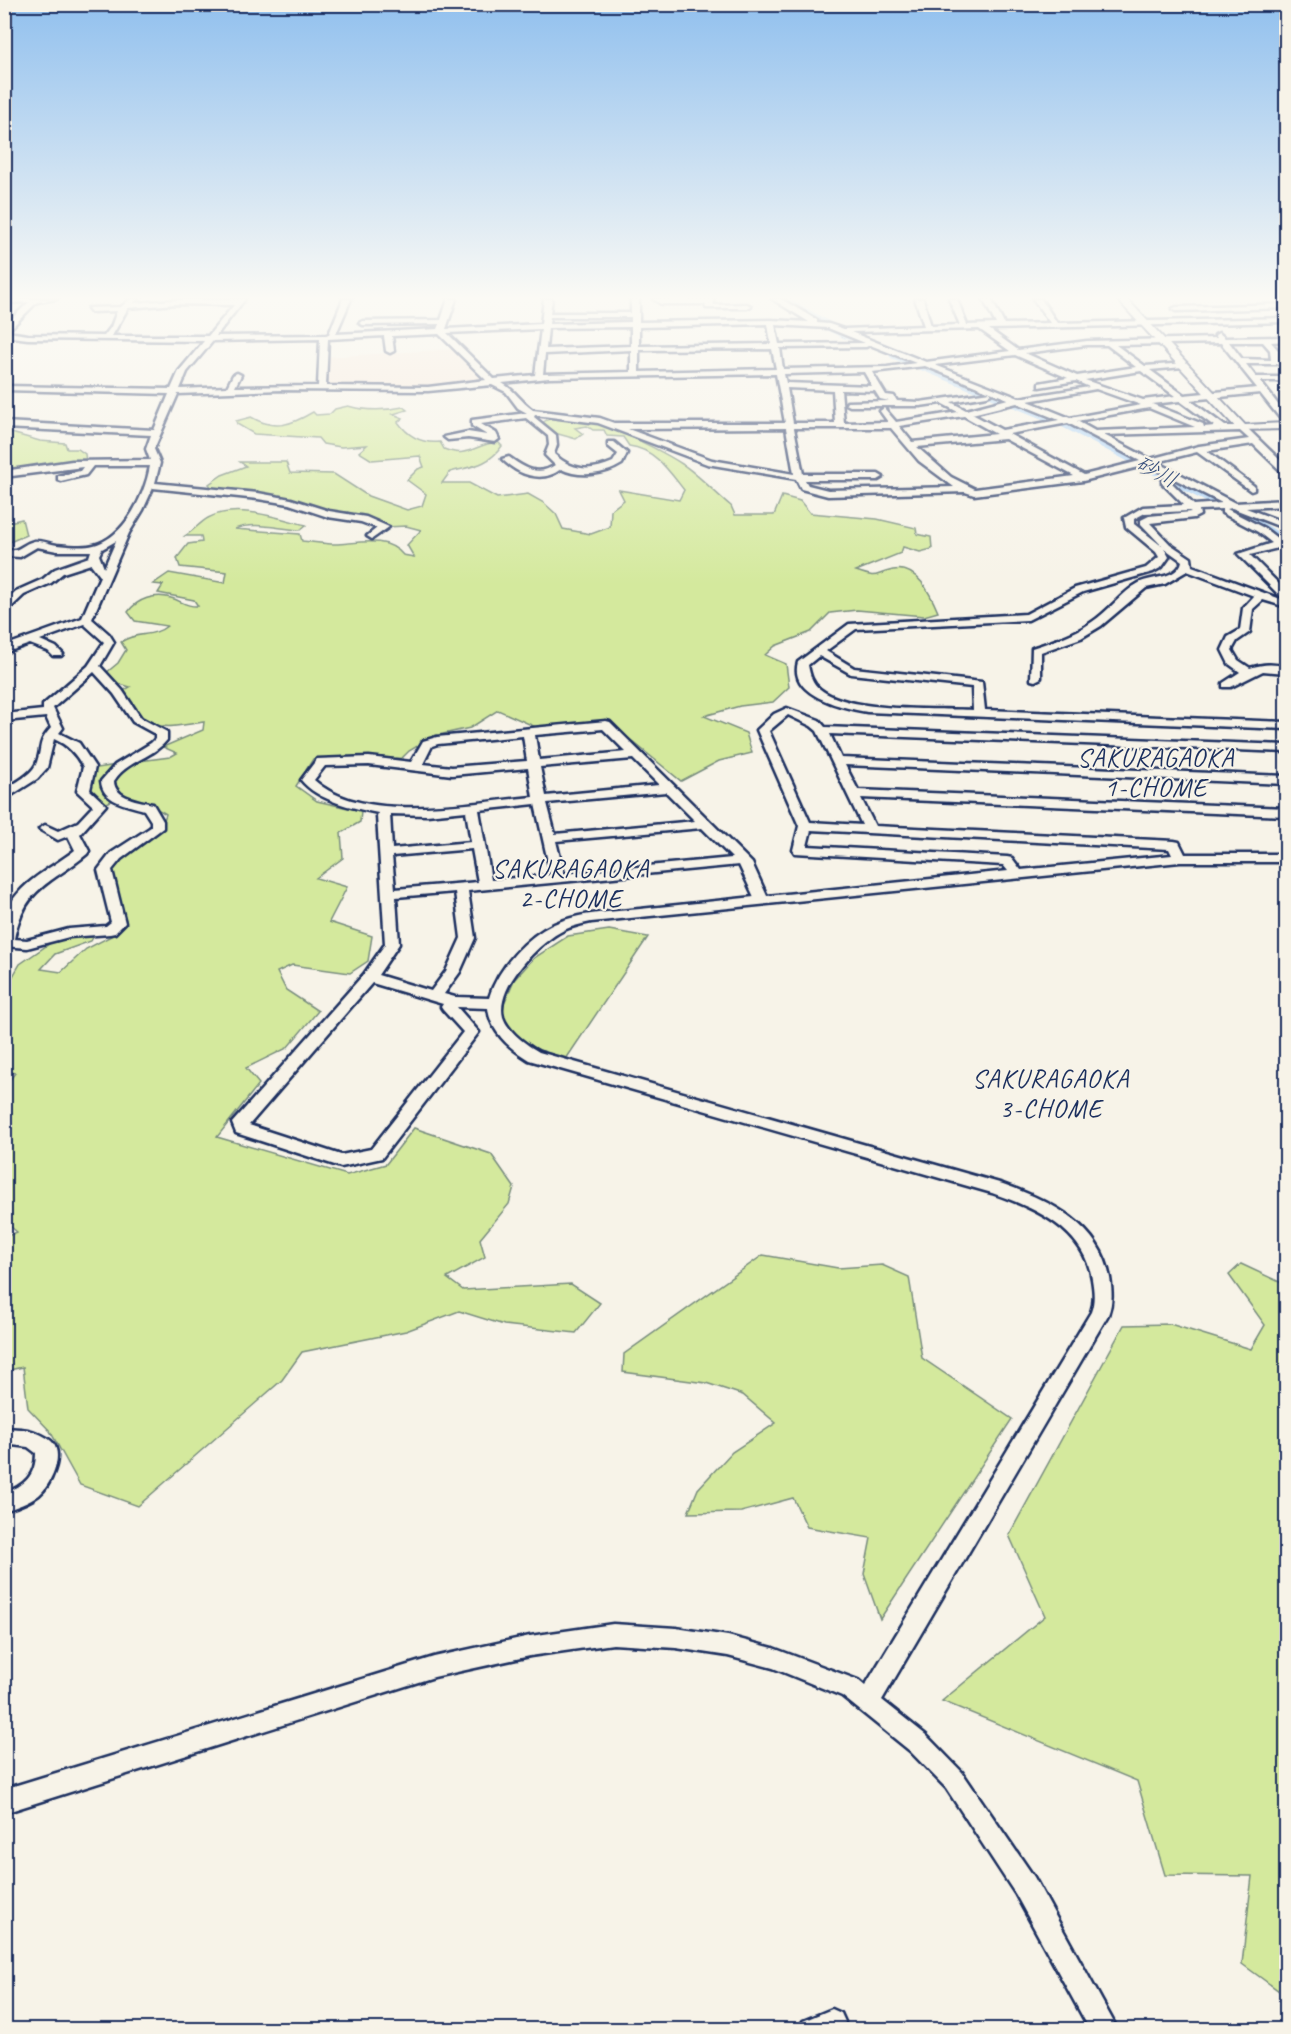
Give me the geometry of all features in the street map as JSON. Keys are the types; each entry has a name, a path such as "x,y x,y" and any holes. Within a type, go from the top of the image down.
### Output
{"main road":[{"path":"1211,395 1242,428 1287,426"}],"street":[{"path":"6,606 20,593 96,554 132,524 150,485 156,463 150,449 171,394"},
{"path":"512,394 521,406 531,413"},
{"path":"785,394 799,477 804,487 828,493 966,489"},
{"path":"837,394 840,426"},
{"path":"881,394 883,397 891,398 895,403"},
{"path":"850,404 920,404 987,394 1095,433 1168,480 1284,543"},
{"path":"1002,394 1063,421 1145,464 1235,506 1287,526"},
{"path":"614,426 891,425 965,414 1007,402 1063,394"},
{"path":"1121,394 1210,429"},
{"path":"1177,394 1239,442"},
{"path":"912,445 1002,434 1145,404 1222,394"},
{"path":"1266,394 1287,420"},
{"path":"943,401 1083,478"},
{"path":"884,411 891,425 930,467 974,492 1083,478 1199,449 1255,441"},
{"path":"531,413 530,418 552,435 553,445 549,455 561,465 584,472 616,465 623,453 611,444"},
{"path":"448,437 468,435 495,439 475,422 531,413 590,420 614,426 710,462 759,472 799,477 878,477"},
{"path":"4,424 156,433"},
{"path":"1095,433 1242,428 1287,471"},
{"path":"1199,449 1251,488"},
{"path":"506,459 530,475 541,476 561,465"},
{"path":"4,474 72,464 156,463"},
{"path":"61,478 83,473 90,464"},
{"path":"1143,536 1146,536 1140,523 1149,519 1197,513 1165,481 1168,480"},
{"path":"150,485 258,496 291,502 328,514 363,519 384,527 372,536"},
{"path":"1287,503 1154,508 1135,513 1129,518 1130,525 1160,550 1164,557 1155,569 1080,590 1041,612 1028,616 867,623 853,626 802,664 803,674 809,686 820,694 840,704 867,709 1287,726"},
{"path":"1235,506 1284,543"},
{"path":"1035,678 1036,650 1077,636 1096,624 1143,585 1161,582 1186,567 1187,560 1167,546 1144,522"},
{"path":"86,620 124,533"},
{"path":"4,551 20,541"},
{"path":"1284,543 1242,554 1287,596"},
{"path":"4,551 16,555 36,544 96,554"},
{"path":"96,554 104,575"},
{"path":"1186,567 1200,575 1287,604"},
{"path":"1247,671 1233,662 1227,650 1232,639 1245,632 1248,608 1262,595"},
{"path":"4,650 72,622 86,620"},
{"path":"4,796 33,776 44,765 46,741 57,728 47,707 94,666 109,642 86,620"},
{"path":"31,640 52,649 57,654"},
{"path":"818,651 851,671 978,684 979,714"},
{"path":"81,825 73,834 82,851 72,860 45,876 22,899 12,915 5,942 27,944 69,933 110,930 118,923 105,870 116,856 157,828 157,821 150,807 111,793 109,786 112,775 121,764 151,749 161,740 161,732 137,720 118,692 94,666"},
{"path":"1227,685 1247,671 1270,667 1287,670"},
{"path":"870,829 822,730 815,723 787,711 763,730 805,826 800,850 1007,861 1016,873"},
{"path":"4,718 50,712"},
{"path":"415,767 427,744 437,741 606,725 747,866 762,900"},
{"path":"822,730 1287,748"},
{"path":"528,732 540,800 559,879"},
{"path":"45,829 58,836 94,817 100,806 82,791 89,767 80,749 52,734"},
{"path":"635,755 452,771 369,761 332,760 321,762 307,780 312,786 352,802 386,810 423,810 668,788"},
{"path":"837,761 1287,780"},
{"path":"853,794 1287,812"},
{"path":"472,806 485,886"},
{"path":"386,810 382,816 392,944 369,977 240,1123 242,1129 341,1161 376,1154 471,1032 448,1007 454,1002"},
{"path":"549,838 705,824"},
{"path":"805,826 1174,845 1180,858"},
{"path":"386,853 478,845"},
{"path":"869,1701 1090,1330 1103,1304 1101,1272 1087,1241 1064,1218 1034,1200 534,1056 520,1047 496,1017 499,991 531,945 558,927 590,918 1180,858 1287,858"},
{"path":"389,894 742,861"},
{"path":"435,996 453,972 468,938 461,888"},
{"path":"369,977 454,1002 496,1003"},
{"path":"4,1436 32,1439 46,1449 47,1467 38,1485 21,1497 4,1502"},
{"path":"4,1801 434,1667 530,1646 613,1634 676,1638 728,1646 773,1658 850,1688 869,1701 918,1743 954,1780 1025,1886 1104,2030"}],"green space":[{"path":"348,406 375,410 403,407 407,410 393,414 403,418 398,422 406,431 421,440 440,442 444,449 452,452 466,452 498,442 502,446 491,458 479,464 450,472 442,483 469,483 497,498 528,494 544,503 556,514 563,529 591,534 610,527 611,510 624,500 619,490 679,500 684,490 661,462 646,451 629,446 623,437 607,436 604,430 593,430 587,426 575,428 583,434 576,439 551,432 541,424 553,418 570,418 590,422 654,448 695,473 731,506 735,515 774,515 782,496 800,501 810,513 877,519 916,528 917,534 931,537 932,549 920,552 903,547 901,553 856,571 872,576 893,570 909,572 922,582 938,612 924,616 857,610 830,613 811,632 775,646 765,655 786,664 789,687 773,702 740,706 704,716 746,733 752,753 719,761 681,781 611,724 538,728 498,710 470,728 434,736 409,751 402,758 313,759 296,786 317,801 361,811 360,822 341,833 343,858 316,878 347,887 329,922 372,936 368,961 350,973 292,965 277,972 286,990 318,1011 287,1048 246,1068 259,1084 217,1137 347,1175 386,1164 414,1128 491,1154 514,1187 509,1204 480,1239 485,1257 447,1278 463,1290 571,1284 600,1303 576,1333 504,1325 459,1311 406,1331 302,1352 282,1380 138,1506 80,1485 50,1431 28,1408 23,1367 5,1371 5,1237 17,1232 5,1222 5,1086 15,1073 5,1071 5,990 20,964 52,942 95,934 91,941 55,954 41,969 61,972 86,949 117,933 126,920 108,876 110,866 161,829 166,814 112,790 113,777 124,763 170,757 177,753 163,747 203,730 204,722 165,726 148,721 140,715 123,691 130,687 117,683 106,673 118,663 126,650 121,642 162,630 167,626 135,621 128,612 136,604 147,598 159,596 190,606 198,606 194,600 158,593 163,585 153,584 169,573 225,583 227,572 180,567 177,558 188,544 202,542 201,536 185,536 208,518 219,514 257,513 306,525 300,530 258,526 235,529 300,534 302,541 323,543 381,542 403,555 414,557 407,545 421,530 406,526 386,527 347,512 323,511 294,502 214,491 209,484 222,475 246,466 240,462 286,462 290,473 334,474 368,496 407,510 422,506 426,494 407,480 418,469 424,467 420,456 372,460 359,452 367,445 341,447 323,444 318,438 254,434 237,424 236,421 251,417 268,424 283,425 313,412 316,415 330,414 335,409"},
{"path":"4,431 40,441 65,443 67,449 78,449 85,454 86,462 5,473"},
{"path":"22,519 26,535 5,544 5,523"},
{"path":"117,765 108,794 113,800 105,804 87,790 89,777 97,768"},
{"path":"609,930 648,937 566,1059 525,1045 503,1017 503,1006 514,980 534,958 568,936"},
{"path":"763,1255 838,1268 882,1265 909,1277 922,1358 1012,1419 880,1619 864,1574 871,1538 807,1527 793,1498 741,1512 688,1513 698,1489 732,1452 776,1423 743,1395 706,1383 623,1372 624,1354"},
{"path":"1241,1264 1286,1285 1286,1996 1242,1964 1252,1876 1165,1875 1137,1781 942,1701 1045,1616 1009,1535 1124,1325 1170,1324 1251,1349 1265,1325 1229,1275"}],"waterway":[{"name":"砂川","path":"992,394 1067,424 1236,512 1286,544"}],"district":[{"name":"SAKURAGAOKA 1-CHOME","path":"1156,772"},
{"name":"SAKURAGAOKA 2-CHOME","path":"571,883"},
{"name":"SAKURAGAOKA 3-CHOME","path":"1051,1093"}]}
